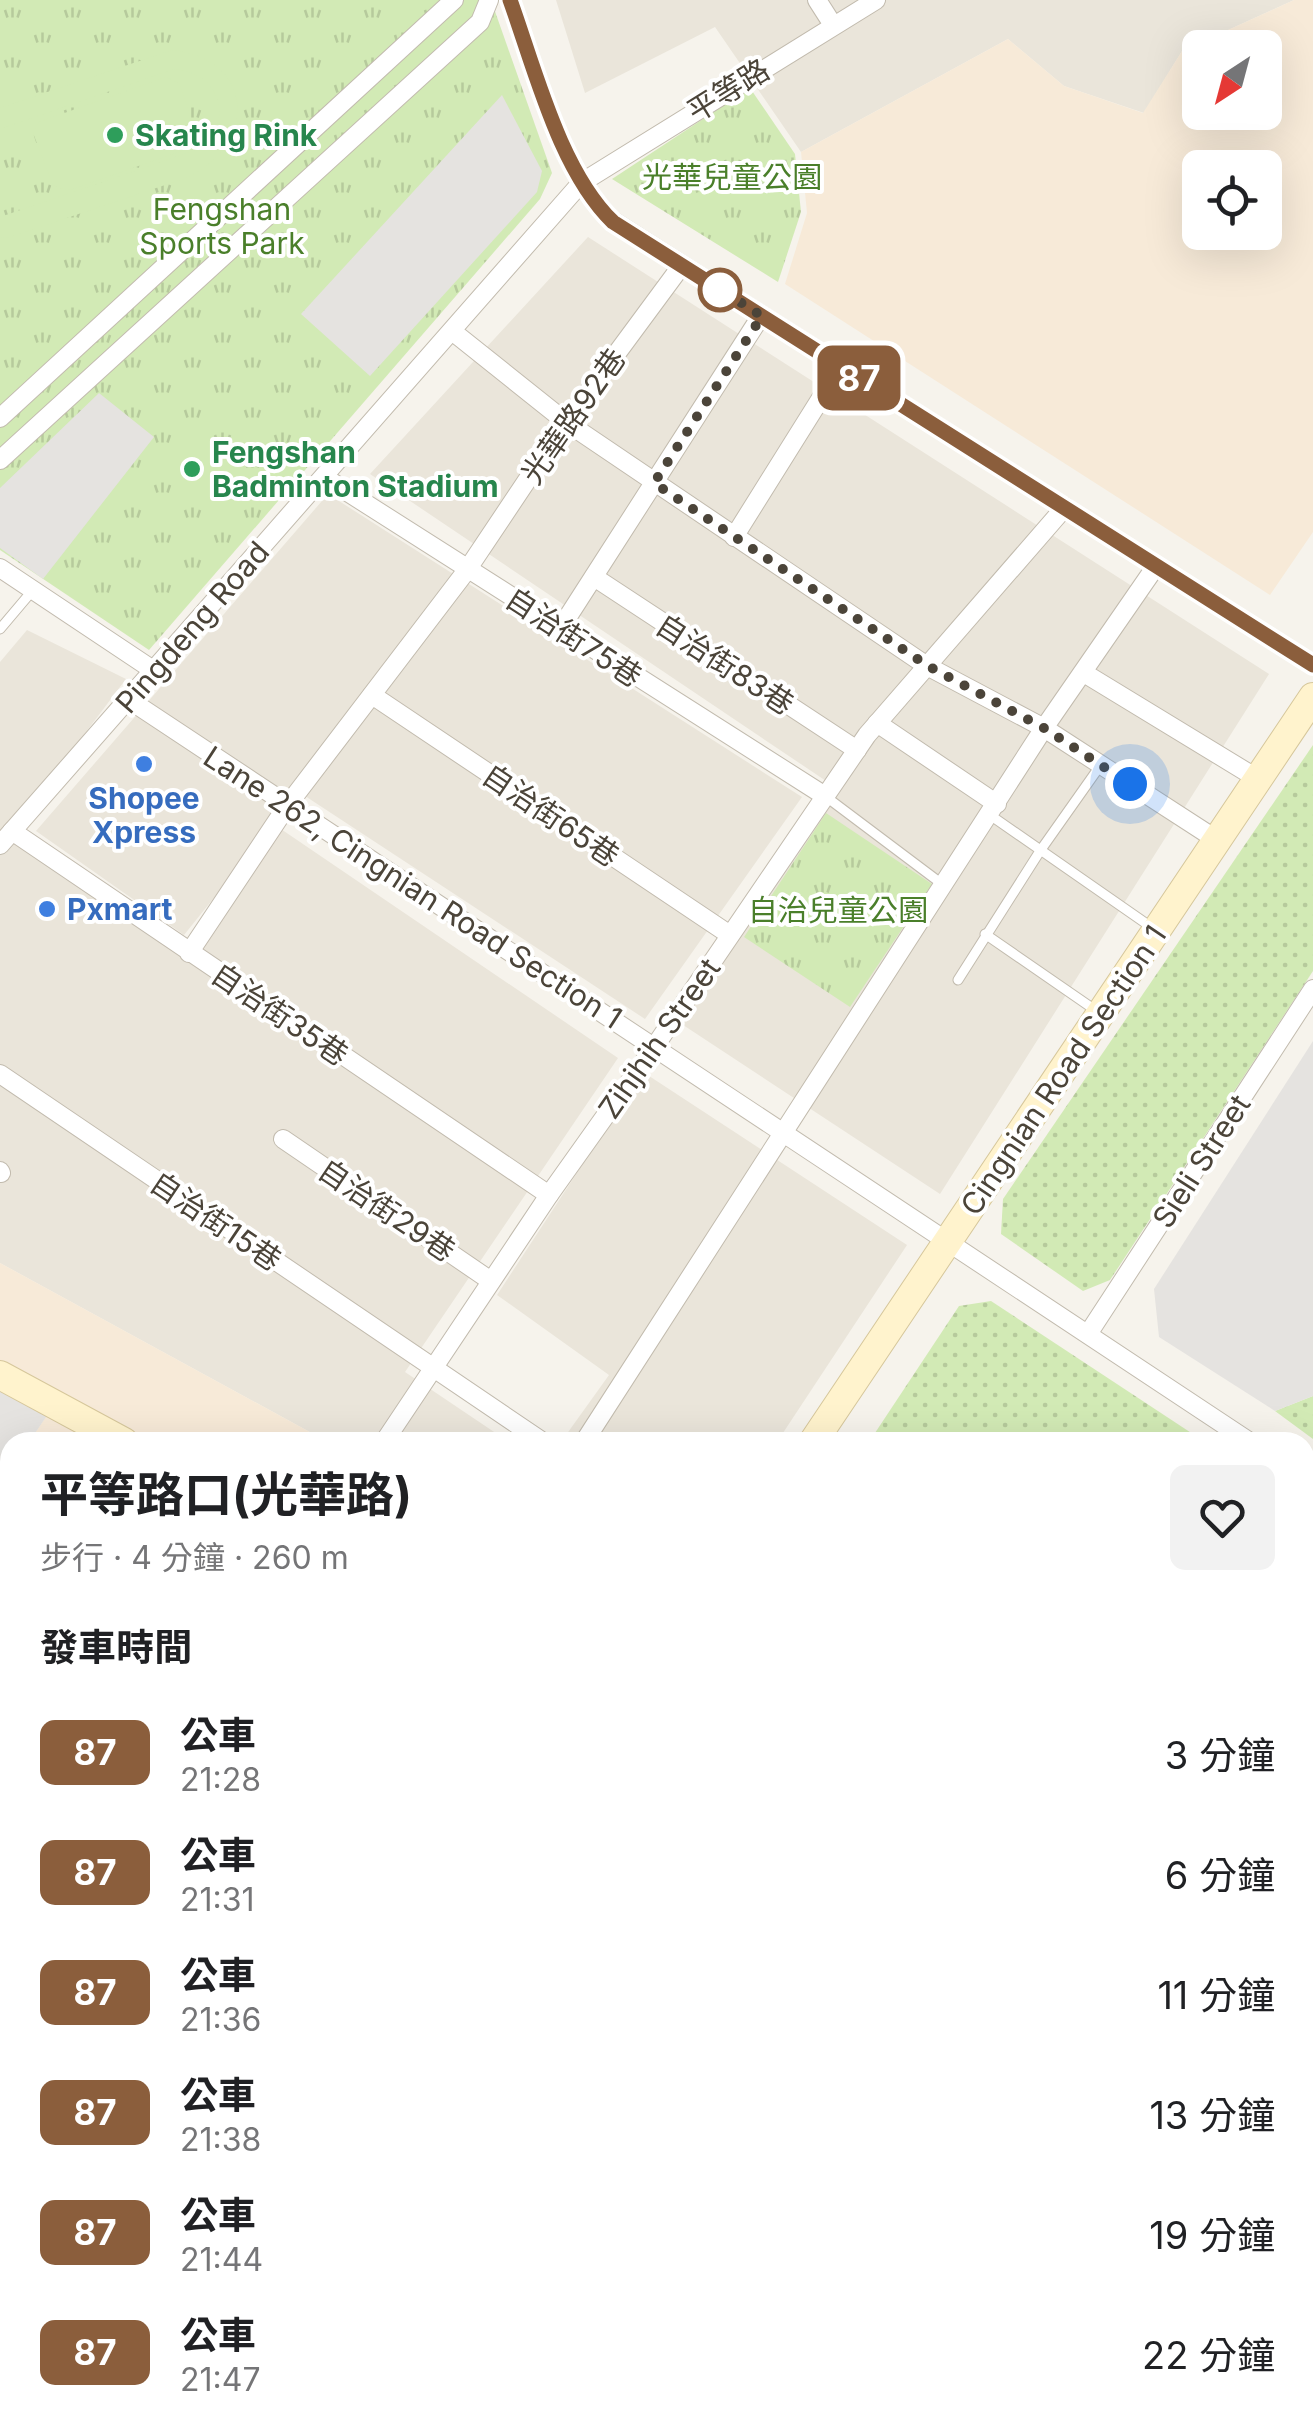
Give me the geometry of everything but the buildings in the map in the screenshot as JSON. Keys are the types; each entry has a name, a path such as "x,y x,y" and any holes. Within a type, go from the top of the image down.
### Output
{"street":[{"path":"0,418 454,0"},
{"path":"0,460 480,22 489,0"},
{"path":"510,0 560,138 581,184 613,222 1313,665"},
{"path":"817,0 833,25"},
{"name":"平等路","path":"581,184 876,0"},
{"name":"Pingdeng Road","path":"6,838 581,184"},
{"name":"光華路92巷","path":"189,953 287,806 468,570 566,422 682,266"},
{"path":"560,630 762,316"},
{"path":"452,331 566,422 928,666 1044,728 1217,840"},
{"path":"734,536 841,366"},
{"name":"自治街75巷","path":"324,476 825,796"},
{"name":"Zihjhih Street","path":"391,1432 549,1195 857,750 1065,507"},
{"path":"590,1432 1044,728 1156,566"},
{"path":"0,568 153,670"},
{"name":"自治街83巷","path":"594,577 857,750"},
{"path":"1084,673 1258,779"},
{"name":"自治街65巷","path":"372,695 730,935"},
{"name":"Cingnian Road Section 1","path":"820,1432 1313,697"},
{"name":"Lane 262, Cingnian Road Section 1","path":"128,700 1235,1432"},
{"path":"878,723 994,809"},
{"name":"自治街35巷","path":"6,838 189,953 549,1195"},
{"name":"Sieli Street","path":"1088,1334 1313,989"},
{"name":"自治街15巷","path":"0,1074 529,1432"},
{"name":"自治街29巷","path":"283,1138 491,1281"},
{"path":"0,1374 106,1432"}],"lane":[{"path":"0,630 33,590"},
{"path":"958,980 1100,766"},
{"path":"825,796 944,886"},
{"path":"994,809 1040,851 1156,930"},
{"path":"985,934 1101,1013"}],"shaded area":[{"path":"556,0 1294,0 1228,30 1182,30 1182,51 1144,113 1064,86 1008,39 801,152 715,27 585,93"},
{"path":"1294,0 1313,0 1313,532 1270,595 785,284 807,213 801,152 1008,39 1064,86 1143,113 1182,51 1182,130 1282,130 1282,30 1228,30"},
{"path":"502,95 542,171 537,192 370,376 301,314"},
{"path":"588,237 1269,674 940,1194 674,1019 832,785 370,474"},
{"path":"99,393 154,437 43,579 0,548 0,488"},
{"path":"328,494 802,797 645,1019 299,792 184,935 36,831"},
{"path":"27,630 126,679 12,830 189,953 275,825 618,1058 405,1372 494,1432 310,1432 0,1263 0,662"},
{"path":"1313,1041 1313,1396 1275,1411 1159,1337 1154,1289"},
{"path":"643,1072 907,1245 784,1432 568,1432 609,1375 497,1295"},
{"path":"0,1263 310,1432 36,1432 47,1415 0,1389"},
{"path":"0,1389 48,1414 36,1432 0,1432"}],"green space":[{"name":"Fengshan Sports Park","path":"0,0 491,0 552,173 540,199 149,650 0,550"},
{"path":"172,50 200,57 220,69 233,86 238,106 235,126 225,147 208,165 183,179 0,238 0,217 193,151 207,140 219,115 213,90 204,80 174,69 0,129 0,108"},
{"name":"Skating Rink","path":"166,77 179,83 197,137 193,147 73,189 53,185 33,133 39,122"},
{"name":"光華兒童公園","path":"750,88 795,154 801,212 778,282 612,179"},
{"path":"1313,745 1313,971 1110,1280 1083,1291 1001,1234 1003,1199"},
{"name":"自治兒童公園","path":"826,813 932,884 850,1007 744,937"},
{"path":"991,1301 1190,1432 876,1432 959,1306"},
{"path":"1313,1396 1313,1432 1304,1432 1275,1411"}],"bus line":[{"name":"87","path":"510,0 560,138 581,184 613,222 1313,665"}],"place":[{"name":"Skating Rink","path":"115,135"},
{"name":"Fengshan Badminton Stadium","path":"192,469"},
{"name":"Shopee Xpress","path":"144,764"},
{"name":"Pxmart","path":"47,909"}],"route":[{"path":"720,290 708,282 762,316 654,483 928,666 1044,728 1130,784"}]}
